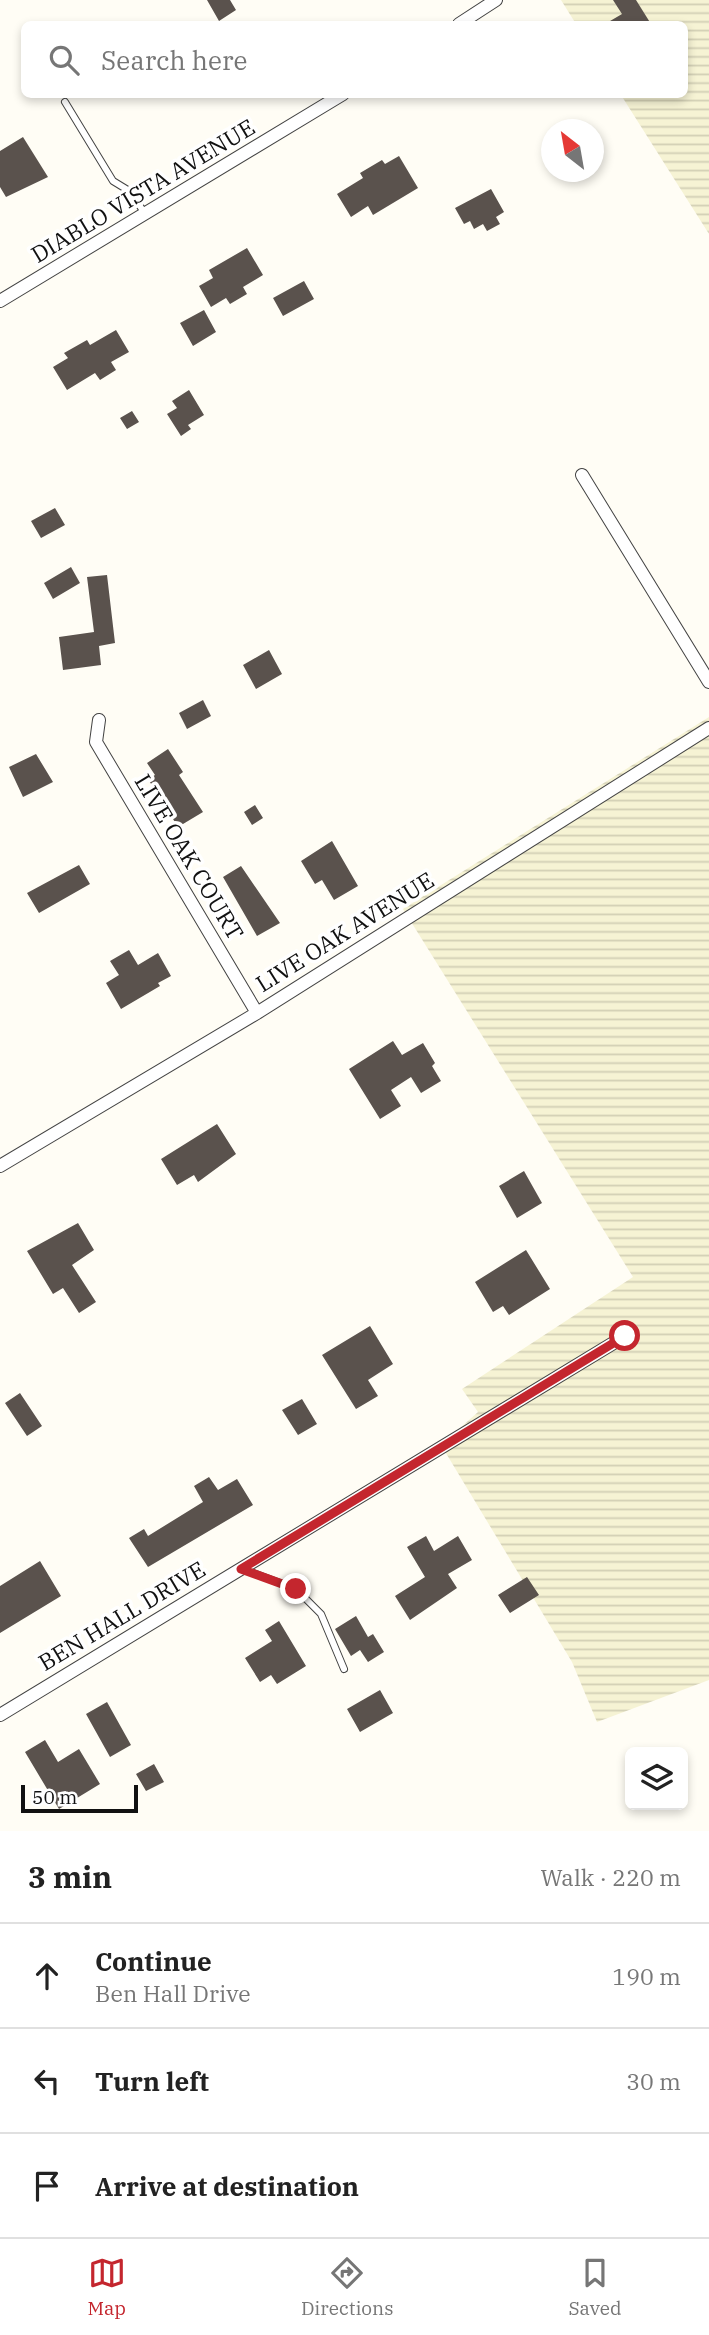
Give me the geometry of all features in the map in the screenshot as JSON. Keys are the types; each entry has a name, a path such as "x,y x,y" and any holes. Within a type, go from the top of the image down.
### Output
{"street":[{"path":"463,21 496,0"},
{"name":"DIABLO VISTA AVENUE","path":"0,301 336,98"},
{"path":"582,475 709,682"},
{"name":"LIVE OAK COURT","path":"99,720 96,742 257,1013"},
{"name":"LIVE OAK AVENUE","path":"0,1166 257,1013 709,728"},
{"name":"BEN HALL DRIVE","path":"0,1715 625,1336"}],"lane":[{"path":"65,102 113,181 131,192 145,214"},
{"path":"241,1569 296,1589 321,1614 344,1670"}],"shaded area":[{"path":"561,0 709,0 709,234 623,98 688,98 688,21 574,21"},
{"path":"709,717 709,1680 597,1722 572,1662 441,1445 478,1412 462,1389 633,1277 403,909"}],"building":[{"path":"207,0 230,0 236,10 219,21"},
{"path":"613,0 636,0 649,21 610,21 622,14"},
{"path":"23,137 48,177 6,197 0,187 0,151"},
{"path":"399,156 418,188 373,215 368,206 351,217 337,194 363,178 360,173 382,160 385,164"},
{"path":"491,189 504,212 496,217 500,224 487,231 483,224 474,229 470,221 464,224 455,208"},
{"path":"247,248 263,275 243,287 247,294 230,304 226,298 211,307 199,286 213,278 209,270"},
{"path":"304,281 314,299 283,316 273,298"},
{"path":"204,310 216,332 193,346 180,323"},
{"path":"116,330 129,352 111,362 116,370 100,380 95,373 67,390 53,367 68,358 64,353 87,340 90,345"},
{"path":"189,390 204,415 188,425 191,429 181,436 167,414 177,408 172,401"},
{"path":"132,411 139,422 127,429 120,418"},
{"path":"55,508 65,525 41,538 31,521"},
{"path":"71,567 80,583 53,599 44,583"},
{"path":"107,575 115,643 99,646 101,665 63,670 59,637 94,632 87,577"},
{"path":"269,650 282,674 256,689 243,665"},
{"path":"203,700 211,716 187,729 179,713"},
{"path":"168,749 183,772 179,775 203,812 178,827 148,779 155,775 147,763"},
{"path":"36,754 53,782 23,797 9,767"},
{"path":"255,805 263,818 252,825 244,812"},
{"path":"332,841 358,886 334,900 322,880 315,884 301,861"},
{"path":"79,865 90,884 39,913 27,893"},
{"path":"241,866 280,923 257,936 223,877"},
{"path":"129,950 138,965 158,953 171,976 158,983 160,986 121,1009 106,983 119,975 110,961"},
{"path":"393,1041 402,1055 423,1043 435,1063 432,1066 441,1081 421,1093 411,1077 391,1090 401,1106 380,1119 349,1069"},
{"path":"217,1124 236,1154 198,1182 194,1175 177,1185 161,1159"},
{"path":"524,1171 542,1203 517,1218 499,1186"},
{"path":"78,1223 94,1250 72,1265 96,1302 79,1313 63,1288 53,1294 27,1251"},
{"path":"526,1250 550,1289 509,1315 503,1306 493,1312 475,1282"},
{"path":"370,1326 393,1364 368,1380 378,1396 356,1409 322,1355"},
{"path":"20,1393 42,1426 27,1436 5,1403"},
{"path":"302,1399 317,1424 298,1435 282,1410"},
{"path":"209,1477 218,1490 237,1479 253,1505 148,1567 129,1538 144,1529 148,1536 203,1502 194,1486"},
{"path":"426,1536 434,1551 458,1536 472,1560 448,1574 457,1588 410,1620 395,1596 425,1577 407,1547"},
{"path":"40,1561 61,1596 0,1633 0,1586"},
{"path":"527,1577 539,1595 510,1613 498,1595"},
{"path":"356,1616 368,1637 373,1634 384,1652 368,1662 360,1650 351,1656 335,1629"},
{"path":"279,1621 306,1666 277,1684 271,1675 260,1682 245,1658 272,1641 265,1630"},
{"path":"380,1690 393,1713 360,1732 347,1709"},
{"path":"107,1702 131,1745 110,1757 86,1714"},
{"path":"45,1740 58,1762 79,1749 100,1784 59,1809 25,1752"},
{"path":"154,1764 164,1782 146,1791 136,1774"}],"route":[{"path":"296,1589 262,1579 241,1569 625,1336"}]}
